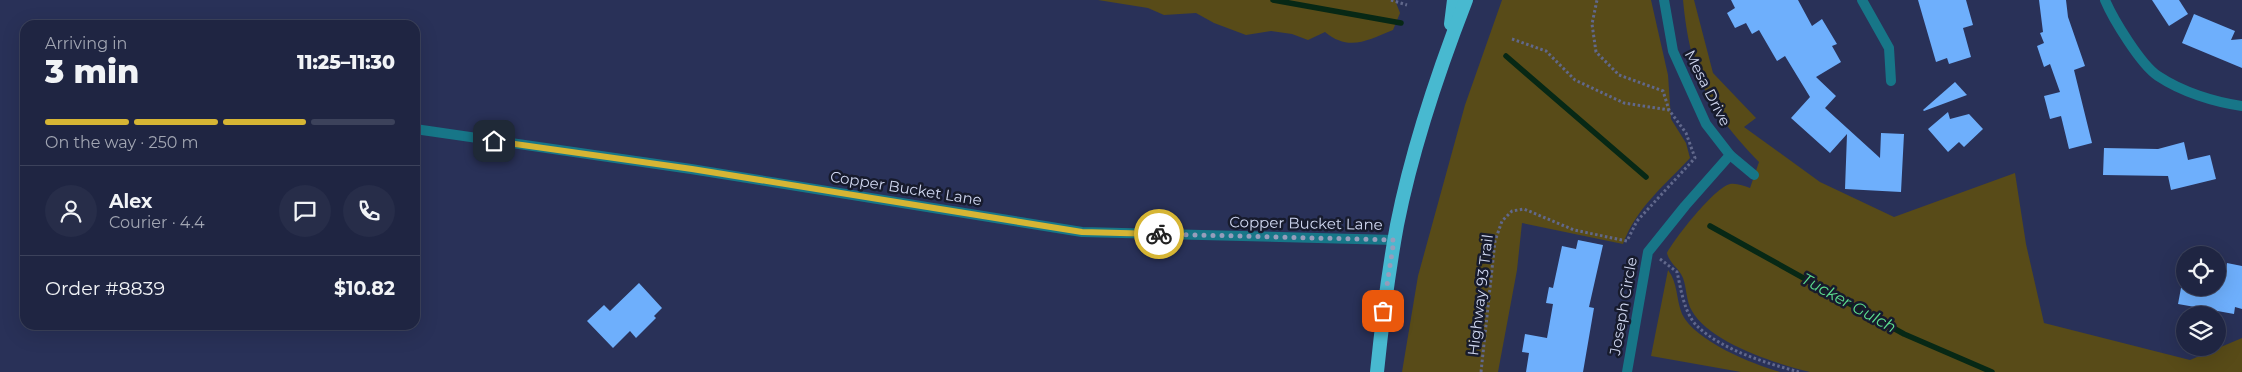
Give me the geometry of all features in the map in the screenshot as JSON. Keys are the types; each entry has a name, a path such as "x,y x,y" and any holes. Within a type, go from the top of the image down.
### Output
{"highway":[{"path":"1447,54 1454,0"},
{"path":"1377,372 1394,240 1413,160 1466,0"}],"street":[{"name":"Mesa Drive","path":"1664,0 1672,51 1706,124 1730,155 1754,175"},
{"path":"1862,0 1889,48 1891,81"},
{"path":"2105,0 2130,44 2157,76 2195,94 2223,104 2242,106"},
{"name":"Copper Bucket Lane","path":"420,131 692,169 1082,232 1394,240"},
{"name":"Joseph Circle","path":"1627,372 1648,252 1684,206 1730,155"}],"path":[{"path":"1391,0 1408,5"},
{"name":"Highway 93 Trail","path":"1481,372 1495,241 1502,221 1512,211 1524,209 1574,230 1627,241 1637,222 1695,158 1686,134 1669,110 1663,91 1619,75 1596,52 1592,24 1598,0"},
{"path":"1512,39 1546,51 1576,80 1624,103 1669,110"},
{"path":"1658,258 1677,272 1684,302 1696,325 1728,347 1770,364 1799,372"}],"shaded area":[{"path":"1098,0 1395,0 1400,13 1393,30 1367,40 1350,43 1342,42 1325,32 1308,40 1292,34 1271,31 1246,35 1214,23 1196,13 1164,15 1148,8"},
{"path":"1502,0 1651,0 1668,75 1671,119 1686,143 1690,158 1643,208 1635,219 1623,244 1522,223 1517,270 1498,372 1402,372 1418,276 1465,105"},
{"path":"1683,0 1694,0 1713,73 1756,118 1744,127 1820,182 1894,217 2015,173 2026,244 2044,323 2190,360 2199,356 2226,356 2226,345 2242,338 2242,372 1810,372 1762,357 1728,342 1701,322 1692,311 1683,278 1667,253 1696,214 1723,187 1733,184 1750,188 1759,162 1741,143 1714,107 1697,70 1686,26"},
{"path":"1668,270 1674,280 1682,314 1689,324 1711,342 1725,350 1780,372 1741,372 1651,356"}],"building":[{"path":"1731,0 1798,0 1812,26 1822,19 1837,44 1832,46 1841,62 1816,77 1836,96 1825,108 1880,158 1881,133 1904,134 1901,192 1845,189 1847,134 1830,153 1791,118 1810,97 1785,56 1777,61 1759,30 1752,34 1746,23 1735,28 1727,13 1735,8"},
{"path":"1918,0 1966,0 1973,25 1963,28 1971,57 1949,64 1947,58 1936,62"},
{"path":"2039,0 2066,0 2068,17 2085,66 2074,70 2092,143 2069,149 2061,116 2050,119 2044,96 2060,92 2050,64 2044,67 2037,46 2044,43 2040,33 2043,32"},
{"path":"2152,0 2179,0 2188,14 2169,26"},
{"path":"2194,14 2235,31 2231,40 2242,39 2242,68 2182,43"},
{"path":"1955,82 1967,95 1923,110"},
{"path":"1948,112 1950,119 1969,114 1983,129 1964,147 1959,142 1948,152 1928,129"},
{"path":"2184,142 2188,160 2210,155 2216,179 2171,190 2168,176 2103,175 2104,148 2158,149"},
{"path":"1578,240 1603,245 1589,307 1594,308 1583,372 1526,372 1529,353 1522,352 1525,334 1547,338 1553,304 1546,303 1549,287 1553,288 1562,246 1576,249"},
{"path":"2227,263 2242,266 2242,309 2235,307 2234,314 2226,313 2226,306 2189,306 2178,304 2180,296 2226,296"},
{"path":"639,283 662,308 654,316 656,318 636,338 630,331 613,348 587,321 604,305 610,311"}],"waterway":[{"name":"Tucker Gulch","path":"1273,0 1401,23"},
{"name":"Tucker Gulch","path":"1506,56 1646,177"},
{"name":"Tucker Gulch","path":"1710,226 1904,334 1992,372"}],"way so far":[{"path":"1159,234 1394,240 1383,311"}],"route":[{"path":"494,141 692,169 1082,232 1159,234"}]}
